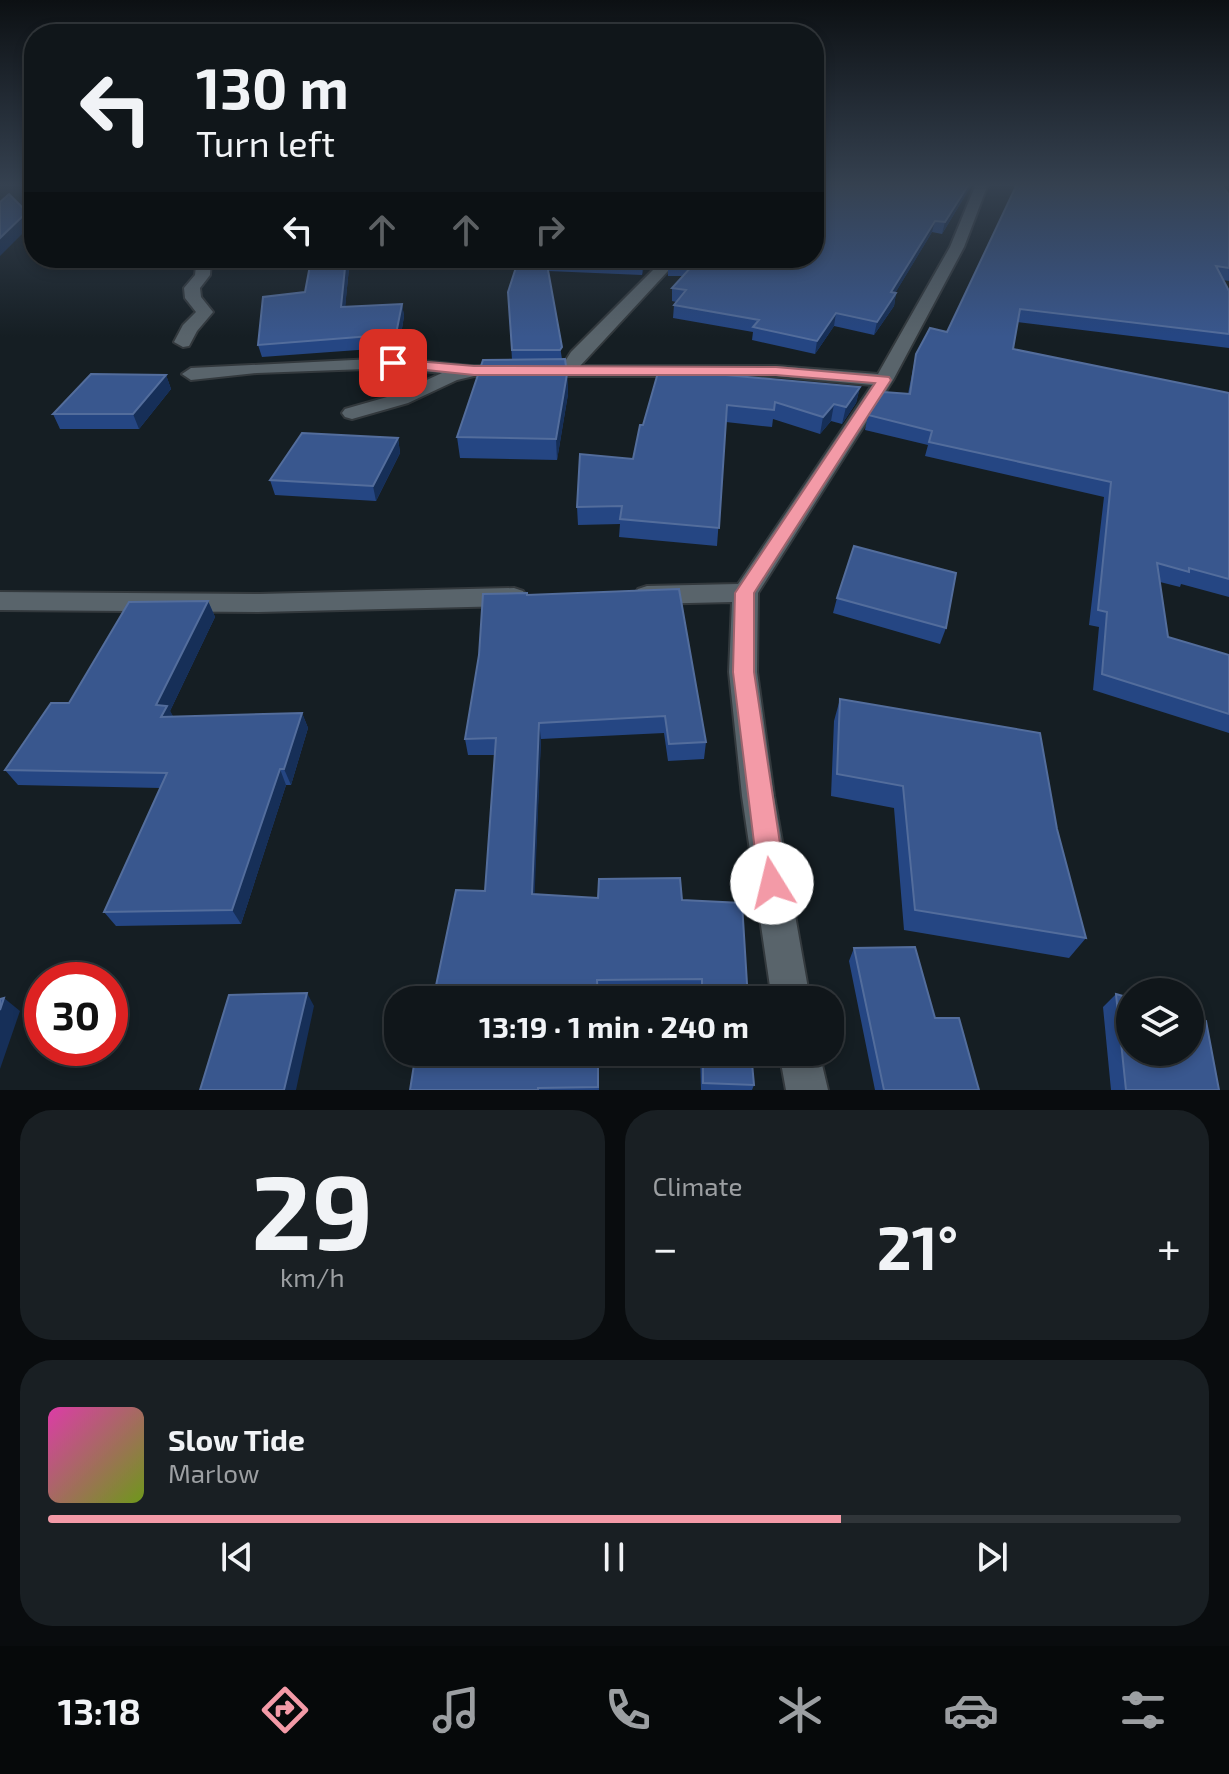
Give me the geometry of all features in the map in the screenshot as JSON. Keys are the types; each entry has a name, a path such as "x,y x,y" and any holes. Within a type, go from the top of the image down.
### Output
{"street":[{"path":"789,986 758,796 743,672 745,593 884,380 962,235"},
{"path":"183,342 189,329 205,312 193,298 192,288 202,275 203,268"},
{"path":"568,370 577,356 663,268"},
{"path":"191,374 257,368 393,363 474,371 776,371 884,380"},
{"path":"352,413 401,399 451,376 474,371"},
{"path":"619,595 745,593"},
{"path":"0,601 259,603 541,597"},
{"path":"802,1066 807,1090"}],"building":[{"path":"824,235 926,235 891,292 896,293 877,322 836,313 817,341 753,327 759,320 674,305 686,290 672,288 690,268 824,268"},
{"path":"993,235 1229,235 1229,268 1216,266 1229,291 1229,334 1020,309 1013,349 1229,393 1229,579 1157,563 1168,637 1229,655 1229,714 1102,674 1107,612 1098,610 1111,482 929,442 932,431 868,415 884,392 910,394 916,354 930,328 947,332"},
{"path":"310,268 345,268 341,307 402,304 396,334 258,345 263,297 305,292"},
{"path":"516,268 548,268 562,347 560,350 512,350 508,292"},
{"path":"565,359 567,374 556,439 457,437 483,360"},
{"path":"659,369 860,387 846,407 834,404 823,417 775,402 774,410 727,405 719,528 620,519 622,506 577,507 580,454 633,459 640,425 643,425"},
{"path":"91,374 166,375 133,414 53,414"},
{"path":"302,433 398,438 373,486 270,480"},
{"path":"854,546 956,573 946,628 837,598"},
{"path":"679,589 706,742 669,744 665,716 539,723 532,894 598,898 599,879 680,878 682,900 742,903 747,986 702,986 702,979 597,980 597,986 436,986 456,890 485,891 496,738 465,739 479,655 483,594"},
{"path":"208,601 156,705 167,706 161,717 302,713 284,769 280,769 232,910 104,912 167,773 5,770 51,703 69,703 129,602"},
{"path":"840,699 1040,733 1057,829 1086,938 915,910 903,786 837,774"},
{"path":"915,947 935,1018 959,1018 979,1090 884,1090 854,948"},
{"path":"307,993 284,1090 200,1090 229,995"},
{"path":"1206,1021 1219,1090 1126,1090 1124,1066 1204,1066"},
{"path":"414,1066 598,1066 598,1087 410,1090"},
{"path":"703,1066 752,1066 754,1085 703,1083"}],"route":[{"path":"393,363 474,371 776,371 884,380 745,593 743,672 772,883"}]}
